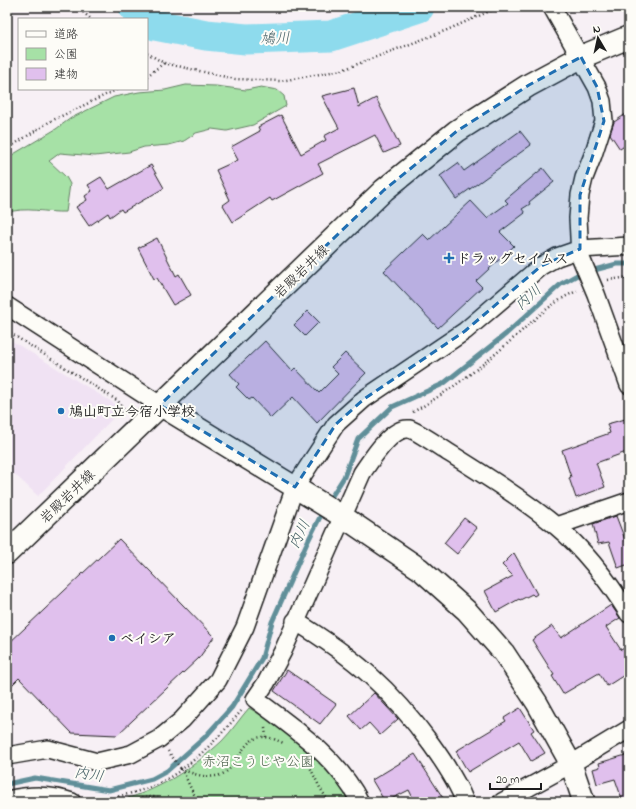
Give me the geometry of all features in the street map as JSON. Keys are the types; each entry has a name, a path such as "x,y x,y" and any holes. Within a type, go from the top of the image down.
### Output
{"main road":[{"name":"岩殿岩井線","path":"7,553 384,190 457,131 529,85 581,58 629,37"}],"street":[{"path":"552,7 598,87 602,101 604,121 594,155 584,178 580,195 578,218 580,253 629,385"},
{"path":"7,756 48,749 97,762 112,759 131,754 159,738 182,720 218,680 235,649 245,627 295,487 336,424 364,399 465,331 541,266 557,257 629,246"},
{"path":"7,306 160,405 342,516 420,570 467,611 504,653 537,703 571,764 584,802"},
{"path":"360,802 342,774 317,748 255,699 266,684 362,473 377,451 397,431 409,429 490,478 556,526 594,565 618,596 629,614"},
{"path":"556,526 629,501"},
{"path":"295,621 352,659 378,681 401,704 447,766 465,802"},
{"path":"502,802 571,764 629,729"},
{"path":"7,800 36,795 59,797 72,802"}],"path":[{"path":"77,7 90,18"},
{"path":"148,54 164,63 235,79 281,81 342,70 447,30 499,7"},
{"path":"148,75 164,63"},
{"path":"7,148 49,122 116,90"},
{"path":"403,430 406,421 413,412 444,395 472,374 567,295 590,282 629,277"},
{"path":"7,331 118,401 123,408 120,420"},
{"path":"95,802 149,788 166,780 218,737 245,707 255,699"},
{"path":"181,768 194,774 208,776 221,775 229,768 242,748 250,741 266,737 289,746"},
{"path":"307,762 329,802"},
{"path":"181,768 187,777 193,794 198,801 203,802"},
{"path":"130,802 150,796 160,798 166,802"}],"highlighted area":[{"path":"581,57 597,87 604,121 580,195 580,249 541,266 465,331 364,399 336,424 295,487 160,405 384,190 457,131 529,85"}],"shaded area":[{"name":"鳩山町立今宿小学校","path":"7,338 115,404 114,417 38,496 9,469 7,470"}],"green space":[{"path":"186,85 216,86 246,90 261,87 277,90 284,96 286,106 253,125 227,131 212,129 196,133 184,141 169,145 144,147 129,152 95,156 60,153 49,161 66,177 70,184 66,212 21,210 7,213 7,159 12,155 56,129 71,118 114,97 139,92 165,90"},
{"name":"赤沼こうじや公園","path":"249,708 293,737 319,761 341,787 351,802 127,802 128,798 141,794 166,782 201,759 226,737"}],"building":[{"path":"354,88 359,107 376,98 400,146 384,153 375,135 318,164 323,173 272,201 270,198 233,222 223,205 230,200 216,170 238,160 231,147 260,131 258,127 281,115 301,154 326,140 324,136 339,128 322,96"},
{"path":"629,112 629,143 620,149 610,134 614,122"},
{"path":"520,131 531,145 456,199 440,176 458,163 464,171"},
{"path":"151,165 164,188 123,212 121,209 110,217 108,213 89,226 76,207 87,200 85,196 92,191 88,185 101,177 109,189"},
{"name":"ドラッグセイムス","path":"543,168 554,182 529,202 530,204 522,209 525,213 500,232 514,246 476,281 482,287 438,328 384,271 423,234 429,240 471,201 487,218 508,203 505,200"},
{"path":"157,238 176,276 179,274 191,295 173,305 157,278 154,279 138,248"},
{"path":"308,311 319,322 305,336 294,325"},
{"path":"265,341 292,371 295,368 319,393 338,374 331,367 345,353 366,373 317,423 293,397 271,418 252,398 249,400 236,387 239,384 230,374"},
{"path":"629,418 629,451 596,463 605,487 576,498 562,450 610,433 607,424"},
{"path":"616,516 629,550 629,564 618,568 609,542 598,544 593,524"},
{"path":"464,518 477,528 457,554 444,543"},
{"name":"ベイシア","path":"119,539 214,637 199,658 117,735 72,733 19,678 7,690 7,645"},
{"path":"514,553 537,594 534,596 532,594 520,600 519,599 496,612 485,591 513,576 502,565"},
{"path":"611,605 620,618 606,627 621,650 629,645 629,672 607,686 599,673 563,694 552,676 554,675 532,640 552,626 561,638"},
{"path":"287,670 336,704 320,724 274,691"},
{"path":"374,693 398,719 380,735 369,723 361,730 349,716"},
{"path":"520,708 534,730 531,732 545,753 531,761 519,741 468,772 456,751 506,721 504,718"},
{"path":"415,754 443,798 435,802 415,802 409,790 385,802 372,780"},
{"path":"629,754 629,802 623,802 615,779 597,784 593,769 600,767 599,763"}],"waterway":[{"name":"鳩川","path":"134,7 147,18"},
{"name":"鳩川","path":"148,19 155,25 206,35 246,39 331,36 419,7"},
{"name":"内川","path":"328,502 344,477 358,439 392,407 443,384 506,334 561,284 579,274 617,264 629,264"},
{"name":"内川","path":"7,784 35,778 109,790 152,779 167,771 205,737 232,707 262,658 272,622 306,545 323,511"}],"place":[{"name":"ドラッグセイムス","path":"449,258"},
{"name":"鳩山町立今宿小学校","path":"61,411"},
{"name":"ベイシア","path":"112,638"}]}
